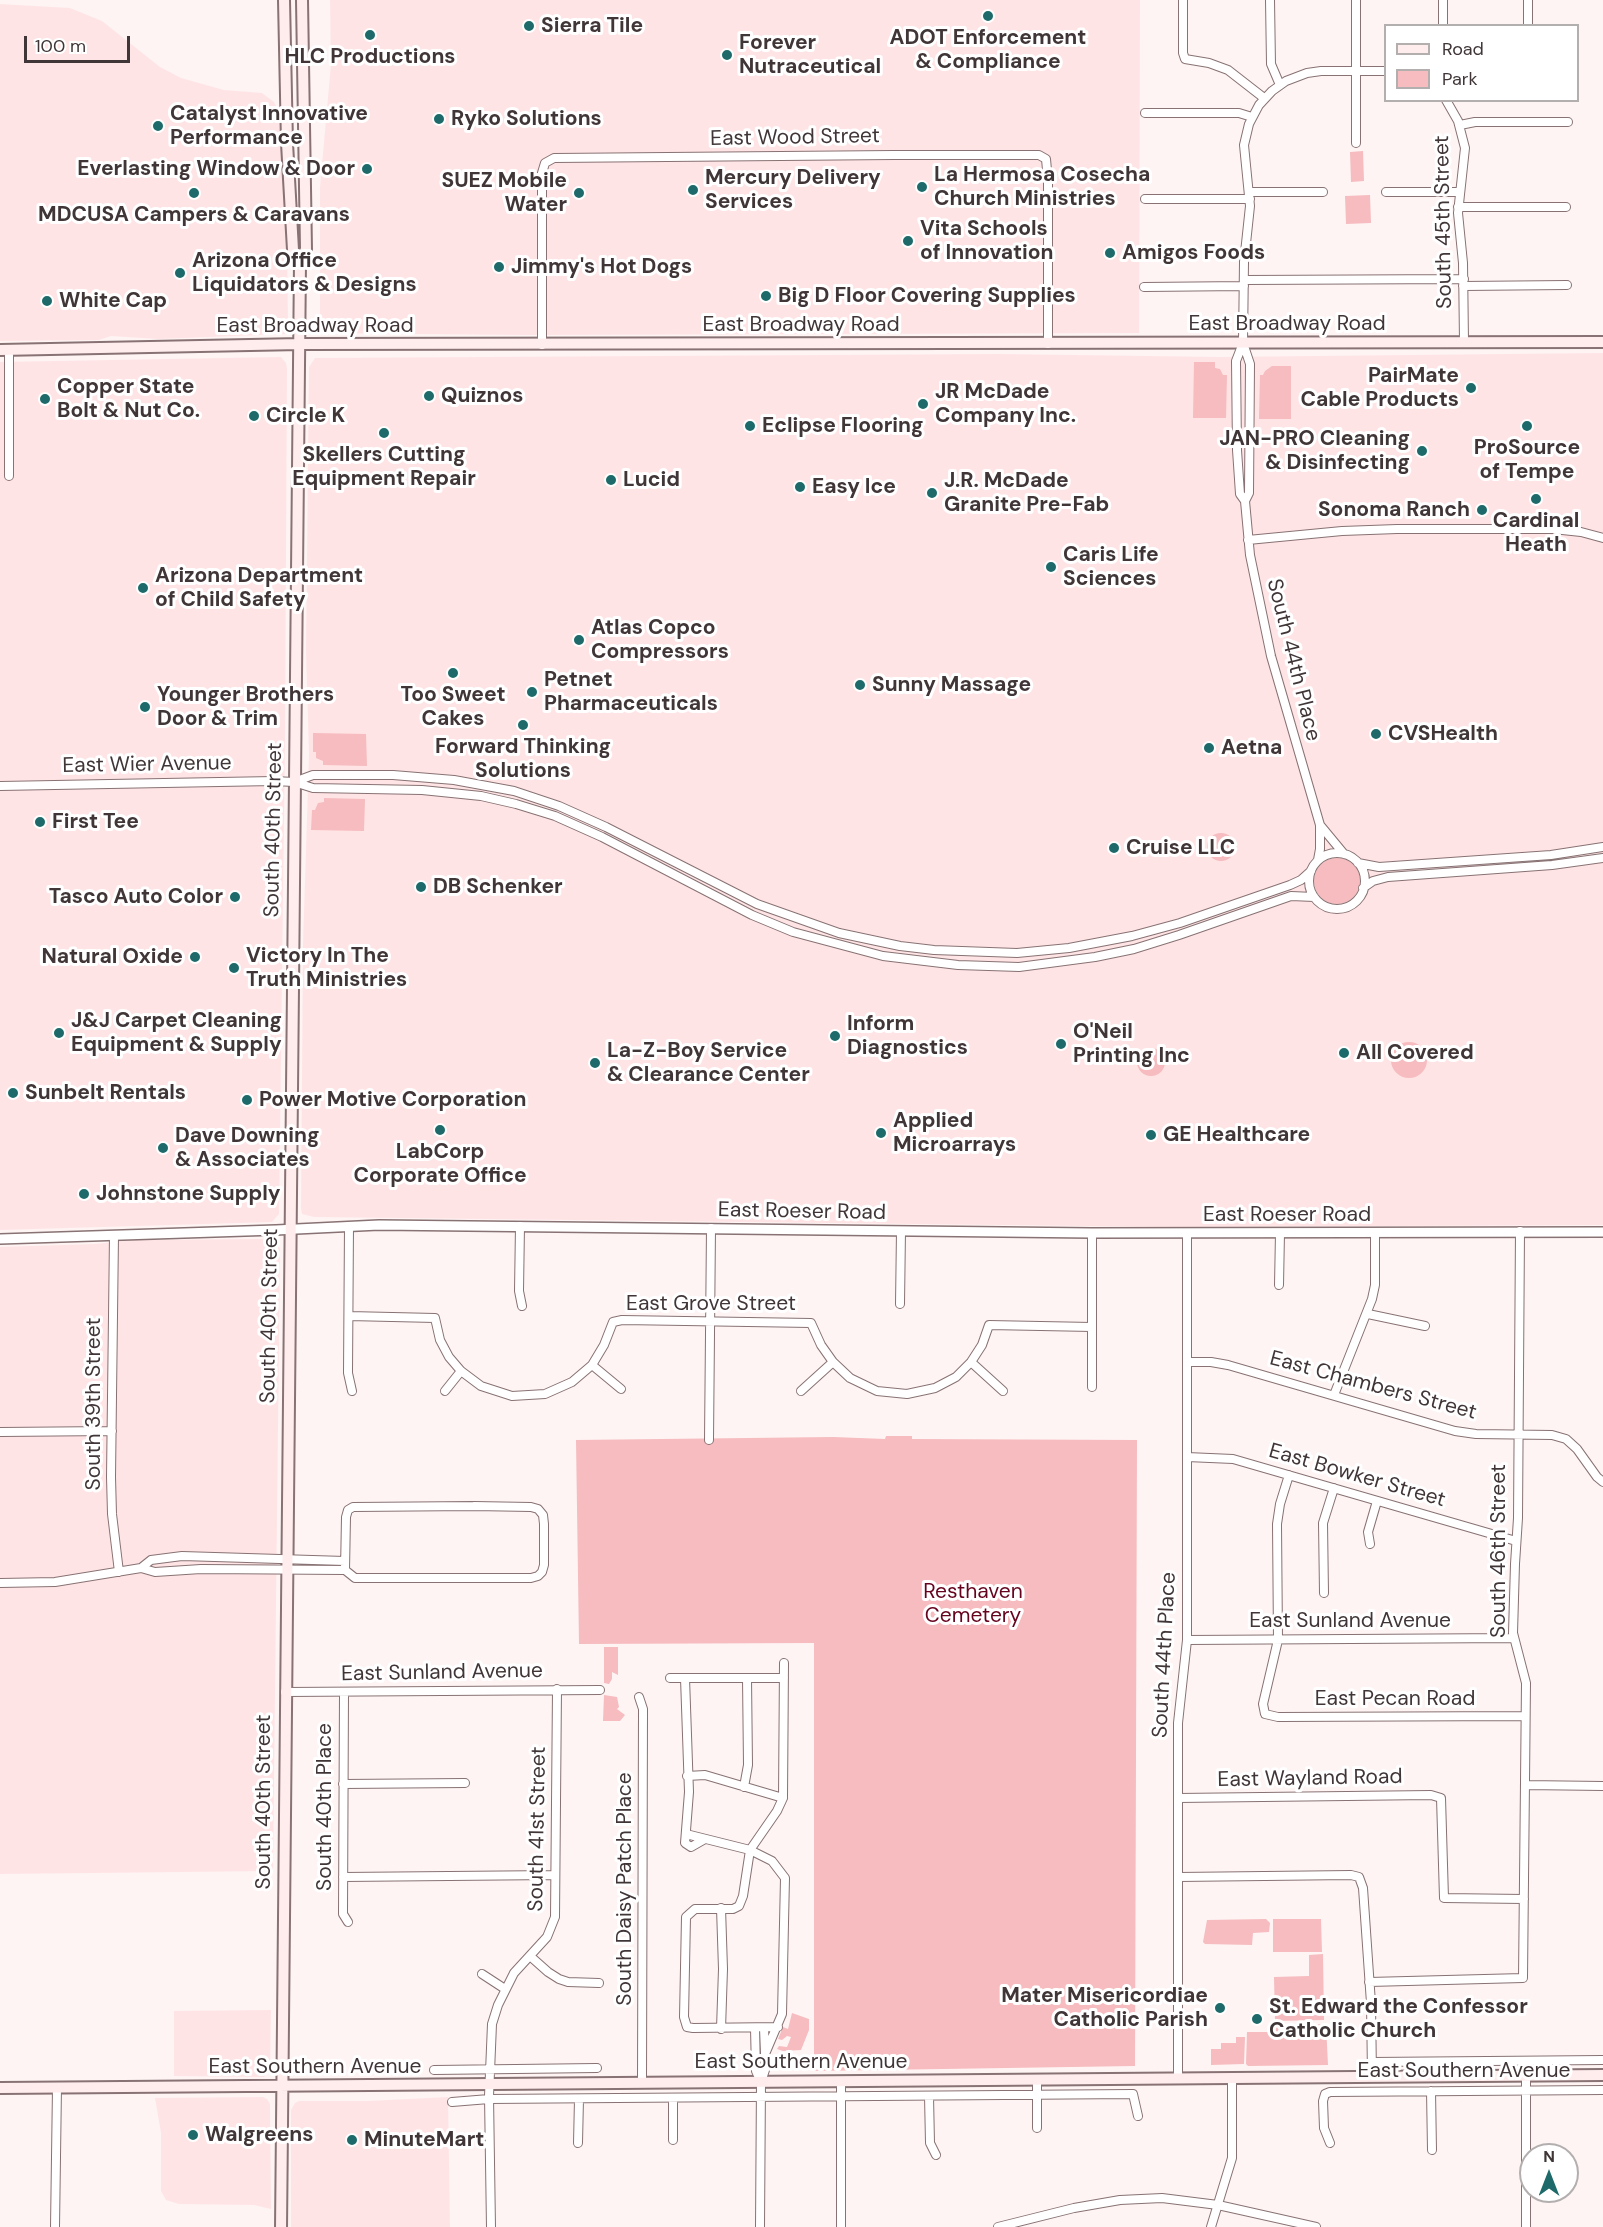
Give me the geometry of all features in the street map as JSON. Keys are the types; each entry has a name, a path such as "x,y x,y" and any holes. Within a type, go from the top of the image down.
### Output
{"main road":[{"name":"South 40th Street","path":"284,0 287,144 293,250 300,262"},
{"name":"South 40th Street","path":"281,2227 300,262 306,249 302,0"},
{"name":"East Broadway Road","path":"4,350 300,344 1603,342"},
{"name":"East Southern Avenue","path":"0,2088 1603,2075"}],"street":[{"path":"1183,0 1185,59 1216,64 1228,70 1264,98"},
{"path":"1270,0 1271,64 1280,85"},
{"path":"1356,0 1356,143"},
{"path":"1443,0 1443,24"},
{"path":"1528,0 1528,24"},
{"name":"South 44th Place","path":"1245,501 1240,494 1237,450 1236,361 1243,343 1244,283 1250,196 1244,151 1252,117 1264,98 1293,78 1314,72 1384,71"},
{"name":"South 45th Street","path":"1450,102 1460,125 1465,153 1458,207 1464,342"},
{"path":"1145,113 1239,113 1252,117"},
{"path":"1460,125 1475,122 1568,122"},
{"name":"East Wood Street","path":"542,345 542,173 545,163 554,158 1039,155 1046,159 1048,344"},
{"path":"1145,200 1323,192"},
{"path":"1386,192 1460,192"},
{"path":"1458,207 1566,207"},
{"path":"1144,287 1244,283 1463,282 1567,285"},
{"name":"South 44th Place","path":"1243,343 1250,361 1249,493 1245,501 1248,540 1263,624 1276,677 1320,825 1318,860"},
{"path":"4,350 9,476"},
{"path":"1248,540 1320,532 1397,529 1553,529 1603,537"},
{"path":"294,782 313,775 393,776 461,781 514,791 559,806 606,827 749,900 796,919 859,938 934,950 1017,953 1069,948 1132,936 1180,923 1290,885 1301,880 1318,860 1329,854 1344,854 1358,863 1379,867 1551,855 1603,847"},
{"path":"294,782 313,788 440,790 516,804 555,816 602,837 741,910 793,932 862,952 929,963 1019,966 1084,959 1146,945 1291,896 1314,897"},
{"name":"East Wier Avenue","path":"0,786 294,782"},
{"name":"South 44th Place","path":"1320,825 1344,854"},
{"path":"1363,888 1382,878 1552,865 1603,858"},
{"path":"1424,874 1440,868 1475,866 1486,859"},
{"path":"1311,870 1309,885 1314,897 1325,906 1342,908 1356,900 1363,888 1364,876 1358,863"},
{"path":"350,1226 348,1373 352,1391"},
{"name":"East Roeser Road","path":"0,1239 350,1226 1187,1234 1603,1232"},
{"path":"520,1226 519,1291 522,1306"},
{"path":"709,1440 711,1228"},
{"path":"900,1304 901,1231"},
{"name":"South 46th Street","path":"1369,1982 1523,1978 1526,1683 1514,1638 1518,1518 1520,1232"},
{"path":"1092,1233 1092,1387"},
{"path":"1279,1285 1280,1233"},
{"path":"1334,1395 1368,1314 1375,1285 1375,1233"},
{"name":"South 44th Place","path":"1178,2078 1178,1723 1187,1640 1187,1234"},
{"name":"South 39th Street","path":"114,1235 112,1514 119,1572"},
{"path":"1368,1314 1425,1326"},
{"name":"East Grove Street","path":"349,1316 435,1318 440,1340 449,1357 461,1371 481,1386 512,1396 545,1394 572,1382 592,1365 604,1346 613,1322 811,1323 821,1345 833,1362 850,1378 877,1391 907,1394 935,1388 956,1377 971,1362 982,1345 989,1325 1092,1327"},
{"path":"801,1391 833,1362"},
{"path":"971,1362 1003,1391"},
{"name":"East Chambers Street","path":"1187,1362 1228,1365 1455,1431 1552,1435 1566,1439 1577,1449 1597,1478 1603,1482"},
{"path":"592,1365 621,1389"},
{"path":"445,1391 461,1371"},
{"path":"0,1432 112,1431"},
{"name":"East Bowker Street","path":"1187,1457 1233,1459 1516,1541"},
{"path":"1278,1640 1277,1524 1280,1504 1289,1475"},
{"path":"1323,1593 1323,1523 1334,1488"},
{"path":"1370,1544 1368,1532 1377,1501"},
{"path":"0,1583 55,1582 141,1568 155,1572 326,1561 346,1569 355,1578 531,1578 538,1576 544,1565 543,1515 538,1509 531,1507 353,1507 348,1510 346,1517 346,1569"},
{"path":"141,1568 150,1560 174,1557 287,1564 326,1570 346,1569"},
{"path":"326,1561 326,1570"},
{"name":"East Sunland Avenue","path":"1187,1640 1514,1638"},
{"name":"East Pecan Road","path":"1278,1640 1263,1704 1265,1714 1278,1718 1526,1716"},
{"path":"778,2027 721,2029 687,2027 684,2017 687,1964 686,1920 692,1911 705,1908 733,1909 739,1906 743,1896 750,1851 783,1798 784,1663"},
{"path":"670,1678 784,1678"},
{"path":"685,1678 689,1792 687,1845 691,1847 705,1839"},
{"path":"744,1787 748,1765 747,1678"},
{"name":"South 41st Street","path":"491,2227 489,2085 492,2024 514,1973 547,1937 555,1917 557,1689"},
{"name":"East Sunland Avenue","path":"285,1692 600,1690"},
{"name":"South 40th Place","path":"344,1692 343,1914 348,1922"},
{"name":"South Daisy Patch Place","path":"639,1697 644,1709 642,2083"},
{"path":"687,1776 705,1775 783,1798"},
{"path":"343,1784 465,1783"},
{"path":"1525,1785 1603,1786"},
{"name":"East Wayland Road","path":"1178,1798 1431,1796 1441,1798 1444,1898 1524,1899"},
{"path":"687,1834 750,1851 772,1861 784,1878 782,2011 778,2027 765,2054"},
{"path":"343,1877 555,1875"},
{"path":"1178,1877 1350,1875 1359,1877 1363,1888 1372,2076"},
{"path":"721,2029 722,1908"},
{"path":"530,1956 559,1979 568,1982 599,1983"},
{"path":"482,1974 506,1989"},
{"path":"760,2028 765,2054 765,2070 760,2097 760,2227"},
{"path":"760,2028 756,2071 761,2082"},
{"name":"East Southern Avenue","path":"1372,2062 1603,2060"},
{"name":"East Southern Avenue","path":"434,2070 597,2068"},
{"path":"1526,2227 1527,2075"},
{"path":"1211,2227 1232,2158 1232,2078"},
{"path":"1037,2080 1037,2128"},
{"path":"841,2081 841,2227"},
{"path":"55,2227 57,2088"},
{"name":"East Southern Avenue","path":"1330,2143 1324,2128 1325,2094 1330,2092 1603,2090"},
{"path":"1431,2091 1432,2150"},
{"name":"East Southern Avenue","path":"452,2102 1133,2094 1138,2116"},
{"path":"928,2096 930,2143 936,2155"},
{"path":"673,2098 673,2140"},
{"path":"579,2099 579,2143"},
{"path":"998,2227 1074,2208 1120,2200 1162,2198 1218,2205 1316,2227"}],"shaded area":[{"path":"330,0 1140,0 1139,333 523,335 320,333 320,187 331,64"},
{"path":"0,4 70,8 102,21 160,67 181,78 224,90 262,93 274,102 280,114 287,247 288,324 285,334 158,339 111,336 99,340 0,341"},
{"path":"1603,353 1603,1225 1173,1227 314,1217 302,1214 303,944 309,754 306,651 309,367 315,358 999,354 1220,357"},
{"path":"281,357 287,369 279,1214 272,1222 0,1230 0,362"},
{"path":"269,1239 276,1241 280,1249 273,1871 0,1874 0,1247 95,1244 134,1240"},
{"path":"271,2010 270,2070 264,2077 174,2076 174,2011"},
{"path":"263,2097 270,2104 271,2209 254,2205 179,2204 166,2200 161,2191 161,2133 155,2098"},
{"path":"448,2097 450,2227 291,2227 291,2110 295,2103 299,2101 368,2101"}],"green space":[{"path":"1363,151 1364,181 1351,182 1350,152"},
{"path":"1370,195 1371,223 1346,224 1345,196"},
{"path":"1194,362 1215,362 1215,368 1220,369 1223,375 1227,375 1226,418 1193,418"},
{"path":"1272,366 1291,366 1291,419 1259,419 1260,375"},
{"path":"313,733 366,734 367,766 323,765 323,761 316,758 316,752 313,752"},
{"path":"324,798 365,799 364,831 311,830 312,810 315,810 318,803 324,802"},
{"path":"1221,833 1231,837 1235,847 1231,857 1221,861 1211,857 1207,847 1211,837"},
{"path":"1337,858 1353,865 1360,881 1353,897 1337,904 1321,897 1314,881 1321,865"},
{"path":"1409,1042 1422,1047 1427,1060 1422,1073 1409,1078 1396,1073 1391,1060 1396,1047"},
{"path":"1151,1048 1161,1052 1165,1062 1161,1072 1151,1076 1141,1072 1137,1062 1141,1052"},
{"name":"Resthaven Cemetery","path":"886,1436 912,1436 912,1439 1137,1440 1135,2066 814,2071 814,1643 579,1644 576,1440 833,1437 885,1439"},
{"path":"604,1647 618,1647 618,1675 612,1672 609,1684 604,1683"},
{"path":"604,1695 617,1697 619,1707 617,1709 625,1715 620,1721 603,1721"},
{"path":"1266,1919 1270,1923 1269,1932 1253,1933 1252,1945 1205,1944 1203,1942 1207,1920"},
{"path":"1273,1919 1321,1919 1322,1952 1273,1952"},
{"path":"1323,1954 1324,2020 1275,2021 1274,1977 1309,1976 1309,1955"},
{"path":"792,2013 809,2019 809,2030 801,2050 783,2051 777,2049 779,2046 787,2047 791,2037 778,2039 783,2027 788,2029"},
{"path":"1326,2024 1328,2065 1248,2066 1246,2064 1247,2032 1271,2032 1272,2026"},
{"path":"1236,2037 1245,2037 1244,2064 1211,2065 1211,2049 1221,2049 1221,2043 1236,2043"}],"place":[{"name":"ADOT Enforcement & Compliance","path":"988,16"},
{"name":"Sierra Tile","path":"529,26"},
{"name":"HLC Productions","path":"370,35"},
{"name":"Forever Nutraceutical","path":"727,55"},
{"name":"Ryko Solutions","path":"439,119"},
{"name":"Catalyst Innovative Performance","path":"158,126"},
{"name":"Everlasting Window & Door","path":"367,169"},
{"name":"La Hermosa Cosecha Church Ministries","path":"922,187"},
{"name":"Mercury Delivery Services","path":"693,190"},
{"name":"MDCUSA Campers & Caravans","path":"194,193"},
{"name":"SUEZ Mobile Water","path":"579,193"},
{"name":"Vita Schools of Innovation","path":"908,241"},
{"name":"Amigos Foods","path":"1110,253"},
{"name":"Jimmy's Hot Dogs","path":"499,267"},
{"name":"Arizona Office Liquidators & Designs","path":"180,273"},
{"name":"Big D Floor Covering Supplies","path":"766,296"},
{"name":"White Cap","path":"47,301"},
{"name":"PairMate Cable Products","path":"1471,388"},
{"name":"Quiznos","path":"429,396"},
{"name":"Copper State Bolt & Nut Co.","path":"45,399"},
{"name":"JR McDade Company Inc.","path":"923,404"},
{"name":"Circle K","path":"254,416"},
{"name":"Eclipse Flooring","path":"750,426"},
{"name":"ProSource of Tempe","path":"1527,426"},
{"name":"Skellers Cutting Equipment Repair","path":"384,433"},
{"name":"JAN-PRO Cleaning & Disinfecting","path":"1422,451"},
{"name":"Lucid","path":"611,480"},
{"name":"Easy Ice","path":"800,487"},
{"name":"J.R. McDade Granite Pre-Fab","path":"932,493"},
{"name":"Cardinal Heath","path":"1536,499"},
{"name":"Sonoma Ranch","path":"1482,510"},
{"name":"Caris Life Sciences","path":"1051,567"},
{"name":"Arizona Department of Child Safety","path":"143,588"},
{"name":"Atlas Copco Compressors","path":"579,640"},
{"name":"Too Sweet Cakes","path":"453,673"},
{"name":"Sunny Massage","path":"860,685"},
{"name":"Petnet Pharmaceuticals","path":"532,692"},
{"name":"Younger Brothers Door & Trim","path":"145,707"},
{"name":"Forward Thinking Solutions","path":"523,725"},
{"name":"CVSHealth","path":"1376,734"},
{"name":"Aetna","path":"1209,748"},
{"name":"First Tee","path":"40,822"},
{"name":"Cruise LLC","path":"1114,848"},
{"name":"DB Schenker","path":"421,887"},
{"name":"Tasco Auto Color","path":"235,897"},
{"name":"Natural Oxide","path":"195,957"},
{"name":"Victory In The Truth Ministries","path":"234,968"},
{"name":"J&J Carpet Cleaning Equipment & Supply","path":"59,1033"},
{"name":"Inform Diagnostics","path":"835,1036"},
{"name":"O'Neil Printing Inc","path":"1061,1044"},
{"name":"All Covered","path":"1344,1053"},
{"name":"La-Z-Boy Service & Clearance Center","path":"595,1063"},
{"name":"Sunbelt Rentals","path":"13,1093"},
{"name":"Power Motive Corporation","path":"247,1100"},
{"name":"LabCorp Corporate Office","path":"440,1130"},
{"name":"Applied Microarrays","path":"881,1133"},
{"name":"GE Healthcare","path":"1151,1135"},
{"name":"Dave Downing & Associates","path":"163,1148"},
{"name":"Johnstone Supply","path":"84,1194"},
{"name":"Mater Misericordiae Catholic Parish","path":"1220,2008"},
{"name":"St. Edward the Confessor Catholic Church","path":"1257,2019"},
{"name":"Walgreens","path":"193,2135"},
{"name":"MinuteMart","path":"352,2140"}]}
